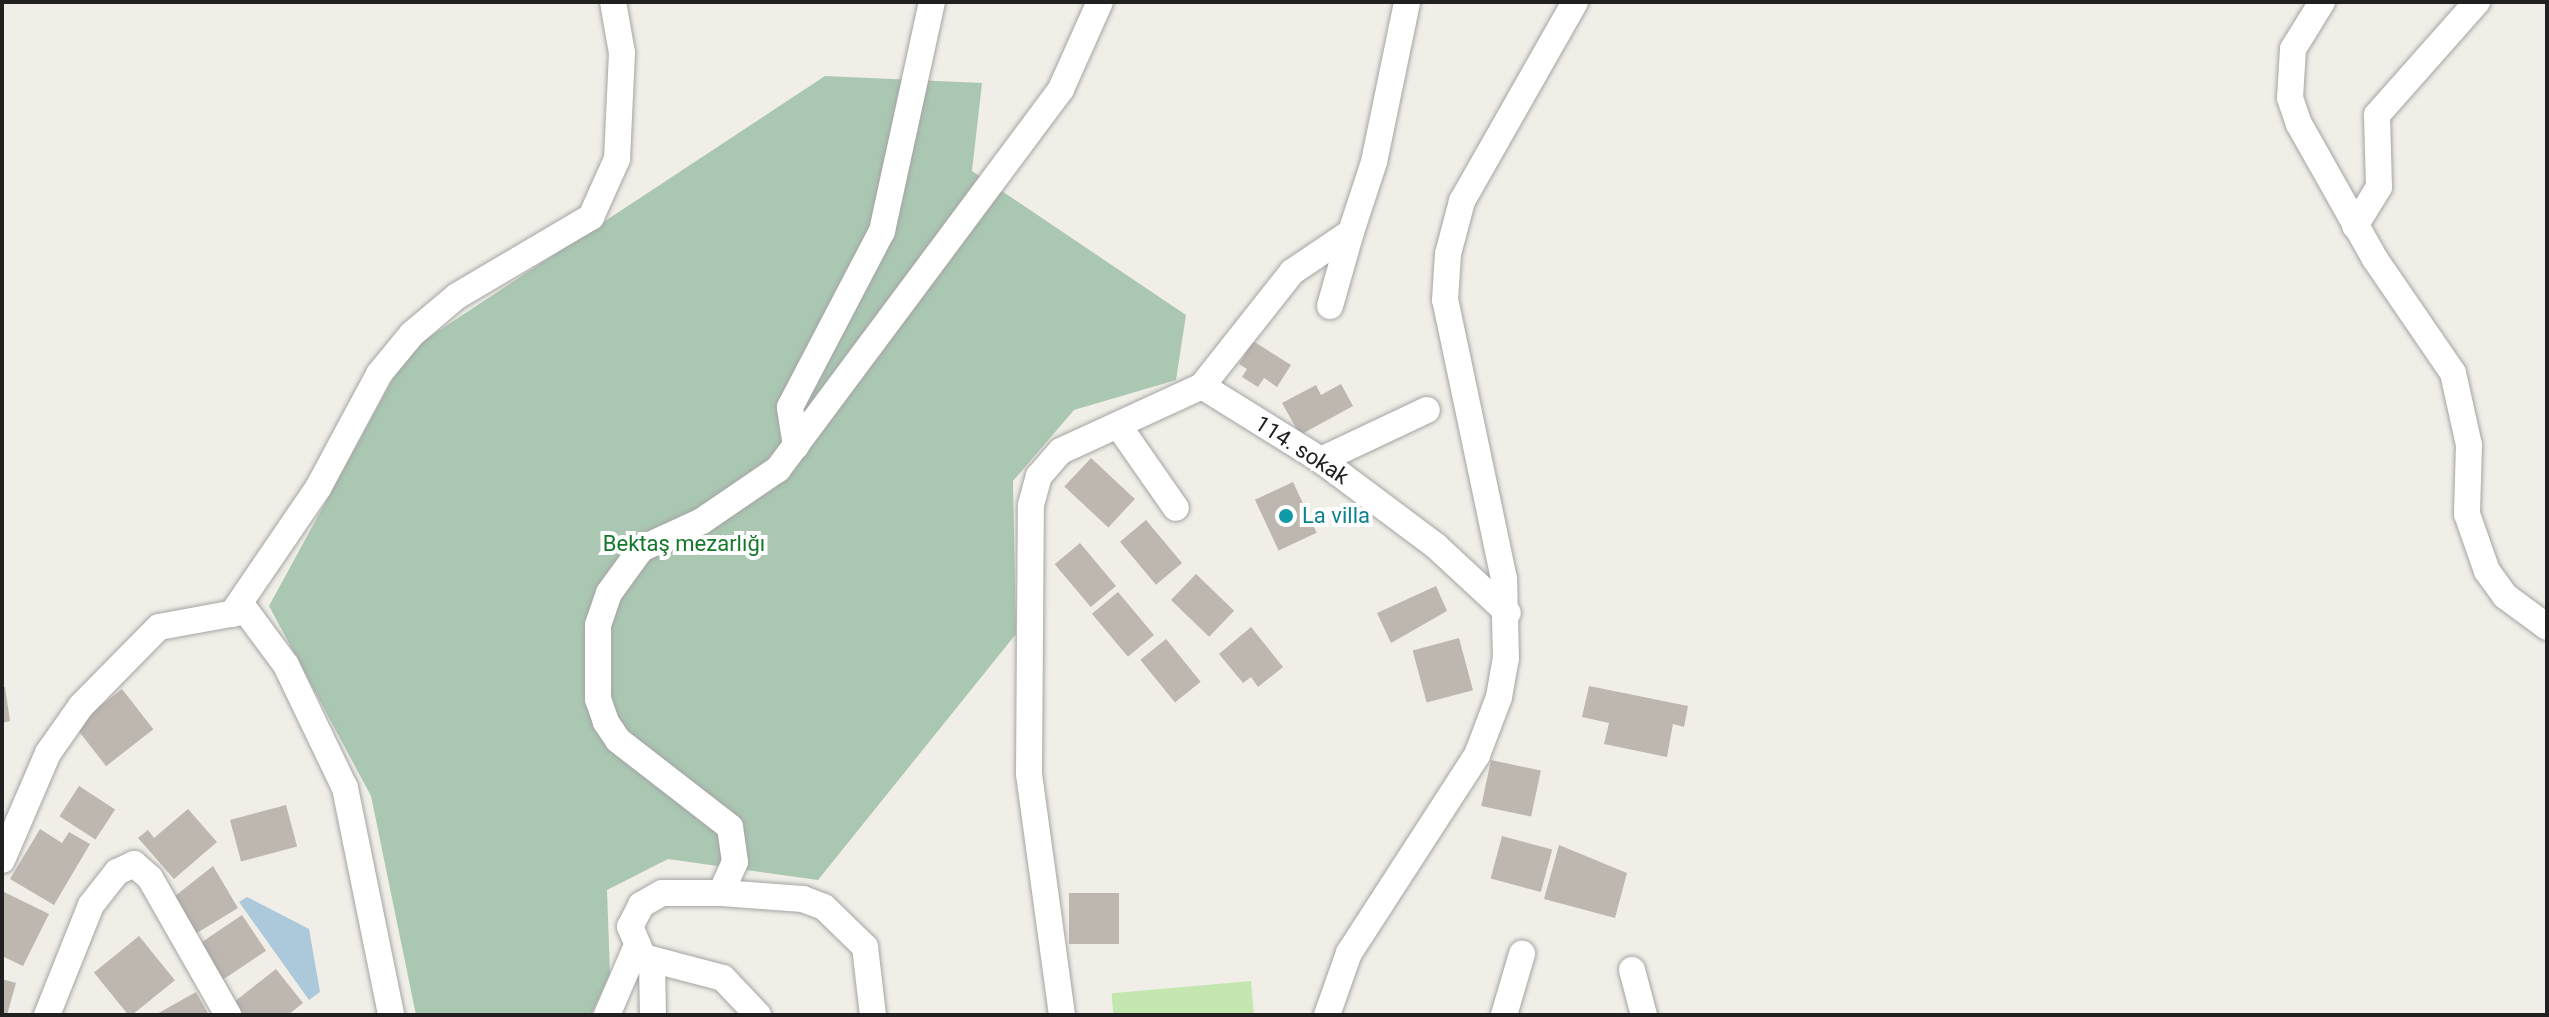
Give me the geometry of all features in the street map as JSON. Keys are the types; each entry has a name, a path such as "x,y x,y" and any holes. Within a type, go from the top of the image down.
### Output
{"street":[{"path":"232,614 318,488 379,374 412,334 457,296 591,217 617,159 622,53 613,2"},
{"path":"796,446 790,407 882,231 932,2"},
{"path":"721,893 735,862 730,827 618,740 606,722 598,699 598,625 609,593 641,549 751,492 796,446 1061,89 1100,2"},
{"path":"1330,306 1374,162 1407,2"},
{"path":"1327,1015 1349,953 1477,755 1499,697 1508,613 1445,300 1448,254 1462,201 1575,2"},
{"path":"2322,2 2293,49 2290,98 2355,226 2453,373 2468,432 2467,514 2487,571 2505,596 2547,627"},
{"path":"2355,226 2379,187 2377,115 2477,2"},
{"path":"1062,1015 1029,774 1031,505 1039,476 1061,451 1202,386 1292,272 1351,232"},
{"name":"114. sokak","path":"1202,386 1321,460 1436,546 1508,613"},
{"path":"1321,460 1427,410"},
{"path":"1118,425 1176,508"},
{"path":"2,860 48,753 81,706 159,627 246,611 286,665 345,788 391,1015"},
{"path":"47,1015 91,905 117,872 134,864 150,878 228,1015"},
{"path":"653,1015 644,956 630,927 651,897 721,893 803,899 841,918 865,947 873,1015"},
{"path":"1504,1015 1522,954"},
{"path":"607,1015 644,956"},
{"path":"644,956 723,978 758,1015"},
{"path":"1632,970 1644,1015"}],"green space":[{"name":"Bektaş mezarlığı","path":"825,76 982,83 972,171 1186,315 1176,380 1074,410 1013,481 1016,634 818,880 668,859 607,890 610,974 591,1015 416,1015 371,796 269,606 408,351"},
{"path":"1251,981 1254,1015 1113,1015 1112,993"}],"water":[{"path":"247,897 309,929 320,992 309,1000 239,902"}],"building":[{"path":"1253,341 1291,365 1277,387 1264,378 1258,387 1242,377 1247,369 1239,364"},
{"path":"1341,384 1353,406 1300,435 1282,403 1316,385 1321,395"},
{"path":"1091,458 1135,499 1108,527 1064,487"},
{"name":"La villa","path":"1293,482 1317,533 1279,551 1255,500"},
{"path":"1146,520 1182,563 1156,585 1120,542"},
{"path":"1080,543 1116,586 1091,607 1055,564"},
{"path":"1196,574 1234,611 1209,637 1171,600"},
{"path":"1436,586 1447,611 1391,643 1377,613"},
{"path":"1118,592 1154,635 1128,657 1092,614"},
{"path":"1251,627 1283,667 1258,687 1251,677 1243,683 1219,654"},
{"path":"1459,638 1473,690 1427,703 1413,650"},
{"path":"1166,639 1201,682 1175,703 1140,660"},
{"path":"1589,686 1688,706 1684,727 1673,724 1667,757 1604,744 1609,723 1582,717"},
{"path":"5,687 10,721 2,723 2,688"},
{"path":"122,689 153,729 106,766 75,726"},
{"path":"1491,760 1541,771 1531,817 1481,806"},
{"path":"79,786 115,809 95,840 59,816"},
{"path":"286,805 297,847 241,862 230,820"},
{"path":"188,809 217,842 174,879 138,838 148,830 154,838"},
{"path":"40,829 62,843 69,832 90,844 54,905 10,879"},
{"path":"1502,836 1552,849 1541,892 1491,879"},
{"path":"1559,845 1627,873 1615,918 1544,899"},
{"path":"213,866 238,908 192,936 170,900"},
{"path":"2,891 49,914 23,966 2,956"},
{"path":"1069,893 1119,893 1119,944 1069,944"},
{"path":"242,915 266,951 221,981 197,945"},
{"path":"139,936 175,980 128,1015 94,973"},
{"path":"276,969 303,1003 288,1015 244,1015 234,1002"},
{"path":"2,979 16,983 7,1015 2,1015"},
{"path":"196,992 209,1015 155,1015"}],"place":[{"name":"La villa","path":"1286,516"}]}
